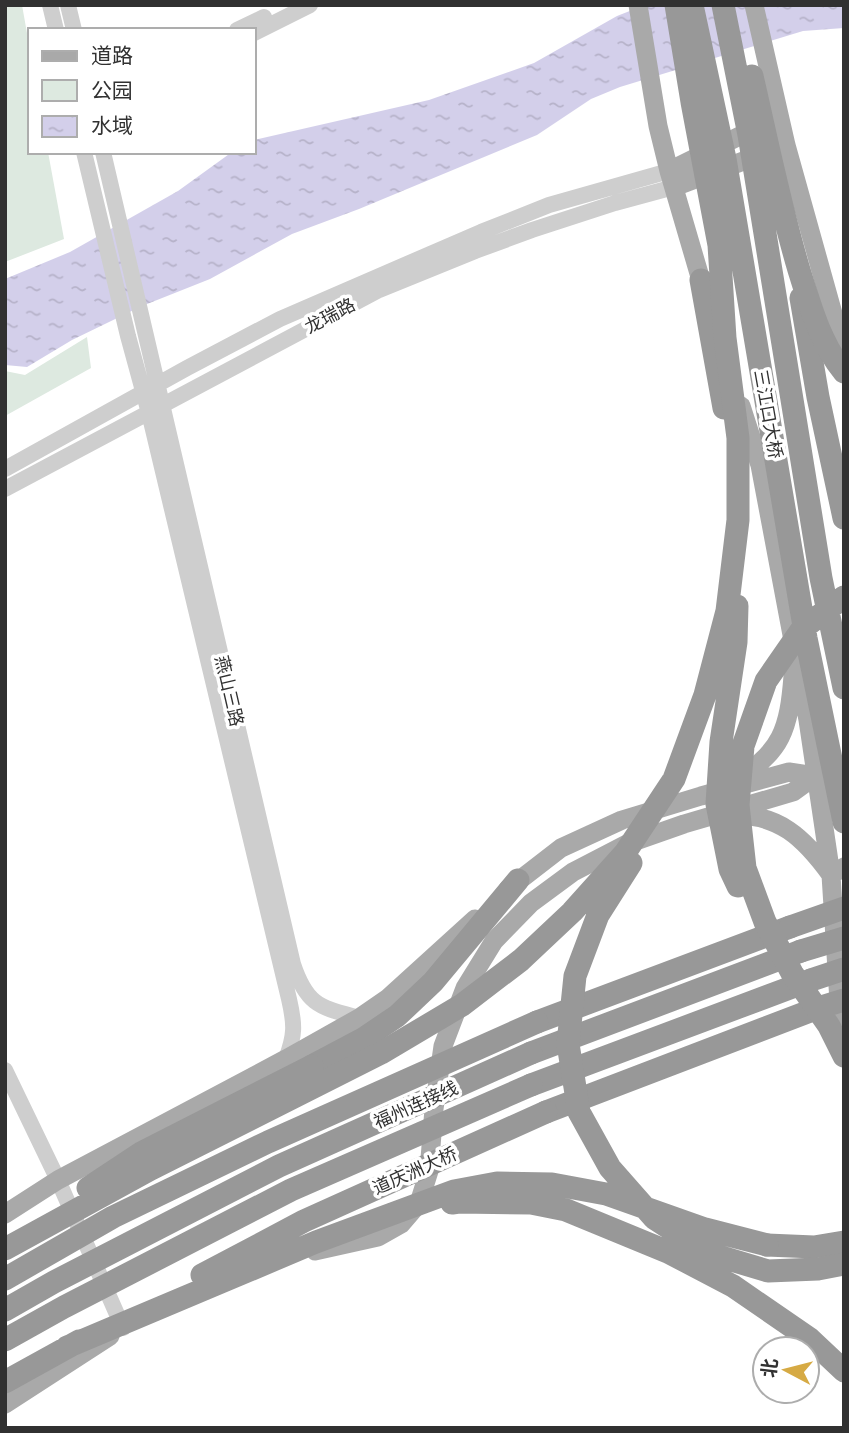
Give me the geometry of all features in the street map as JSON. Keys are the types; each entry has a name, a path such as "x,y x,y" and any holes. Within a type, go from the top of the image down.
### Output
{"highway":[{"path":"676,5 719,245 725,338 738,438 738,520 727,611 705,695 674,779 634,859 598,915 575,976 568,1044 579,1112 611,1168 654,1218 708,1253 768,1270 818,1269 844,1265"},
{"name":"三江口大桥","path":"692,5 725,159 806,638 844,822"},
{"name":"三江口大桥","path":"723,5 748,135 821,578 844,688"},
{"path":"736,5 789,237 818,397 844,518"},
{"path":"789,237 813,315 832,358 844,372"},
{"path":"701,280 730,440 738,550 736,642 721,742 717,804 730,869 756,926 802,976"},
{"path":"844,597 802,629 766,681 743,746 738,805 745,869 765,922 802,976 844,1056"},
{"path":"5,1249 151,1169 381,1053 462,1005 521,960 572,912 625,853 674,779"},
{"path":"5,1243 141,1153 363,1040 397,1016 433,982 518,880"},
{"path":"5,1279 113,1217 185,1182 537,1022 844,908"},
{"name":"福州连接线","path":"5,1310 279,1166 531,1054 801,951 844,938"},
{"name":"福州连接线","path":"5,1340 291,1190 531,1085 802,976 844,969"},
{"name":"道庆洲大桥","path":"5,1381 304,1221 546,1112 844,1000"},
{"path":"67,1347 316,1242 454,1191 497,1183 552,1184 606,1194 705,1229 767,1245 814,1247 844,1242"},
{"path":"390,1215 459,1202 531,1203 566,1210 668,1252 733,1286 810,1339 844,1371"}],"main road":[{"path":"638,5 659,126 672,179 760,465 808,720 815,776 837,871 844,1064"},
{"path":"754,5 786,145 844,353"},
{"path":"672,179 780,117"},
{"path":"672,179 786,145"},
{"path":"702,796 751,771 771,754 784,729 790,707 793,676 788,615"},
{"path":"5,1214 58,1180 359,1018 388,998 518,880 561,848 622,820 702,796 789,772 815,776 844,769"},
{"path":"5,1404 123,1328 253,1268 304,1253 378,1237 401,1224 419,1203 429,1171 443,1046 465,988 494,941 531,903 573,872 627,844 793,792 815,776"},
{"path":"678,803 694,821"},
{"path":"694,821 745,815 770,820 796,834 837,871"}],"street":[{"path":"50,5 55,28"},
{"path":"68,5 74,28"},
{"path":"241,28 288,5"},
{"path":"256,32 310,5"},
{"name":"燕山三路","path":"84,154 128,336 151,389"},
{"name":"燕山三路","path":"103,154 143,328 151,389 296,972 306,994 315,1002 328,1009 359,1018"},
{"name":"龙瑞路","path":"5,469 280,319 481,232 559,202 672,179"},
{"name":"龙瑞路","path":"5,489 355,302 398,282 532,230 615,204 672,179"},
{"name":"燕山三路","path":"156,410 291,1007 293,1040 286,1059"},
{"path":"5,1070 58,1180 123,1328"}],"green space":[{"path":"5,5 22,5 28,39 28,154 48,154 64,239 5,262"},
{"path":"87,337 91,368 5,416 5,371 25,375"}],"water":[{"path":"645,5 844,5 844,28 803,31 620,87 591,99 537,135 292,234 210,279 142,306 72,340 27,367 5,365 5,279 70,252 178,191 229,154 256,154 256,140 429,100 534,63 617,16"}]}
